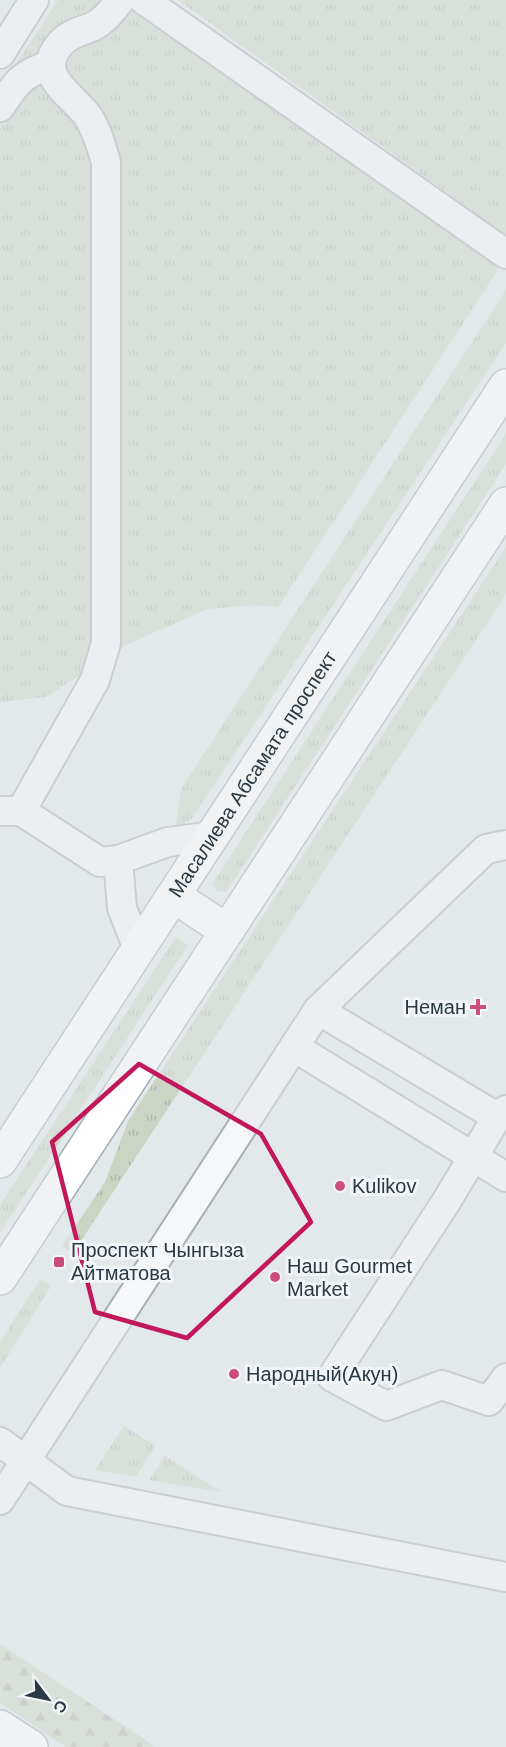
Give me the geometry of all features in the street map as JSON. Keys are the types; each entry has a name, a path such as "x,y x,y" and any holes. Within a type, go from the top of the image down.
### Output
{"main road":[{"name":"Масалиева Абсамата проспект","path":"0,1161 506,387"},
{"path":"0,1278 506,504"},
{"path":"174,896 227,930"},
{"path":"0,1727 31,1747"}],"street":[{"path":"0,54 34,0"},
{"path":"120,0 113,11 95,25 62,42 54,53 51,65 60,88 87,115 98,135 106,162 108,616 106,643 95,680 10,811 100,862 118,860 168,842 213,836"},
{"path":"144,0 506,254"},
{"path":"0,107 19,80 32,71 51,65"},
{"path":"0,1500 318,1010 486,849 506,845"},
{"path":"118,860 122,908 138,949"},
{"path":"318,1010 502,1113 332,1377 386,1406 442,1385 489,1401 506,1378"},
{"path":"294,1047 506,1177"},
{"path":"0,1442 67,1491 506,1577"}],"highlighted area":[{"path":"139,1064 261,1134 311,1222 187,1338 95,1312 52,1142"}],"green space":[{"path":"58,0 123,0 499,268 278,607 255,605 207,609 128,644 46,697 0,702 0,88"},
{"path":"178,0 506,0 506,235"},
{"path":"506,290 506,343 190,821 176,828 181,789"},
{"path":"506,434 506,464 226,892 217,891 212,884"},
{"path":"506,547 506,594 73,1253 62,1246 105,1182 128,1121"},
{"path":"176,937 188,945 0,1233 0,1205"},
{"path":"40,1279 51,1286 0,1368 0,1342"},
{"path":"124,1426 155,1446 136,1477 95,1470"},
{"path":"165,1456 221,1492 149,1480"},
{"path":"0,1644 156,1747 66,1747 0,1703"}],"place":[{"name":"Неман","path":"478,1007"},
{"name":"Kulikov","path":"340,1186"},
{"name":"Проспект Чынгыза Айтматова","path":"59,1262"},
{"name":"Наш Gourmet Market","path":"275,1277"},
{"name":"Народный(Акун)","path":"234,1374"}]}
